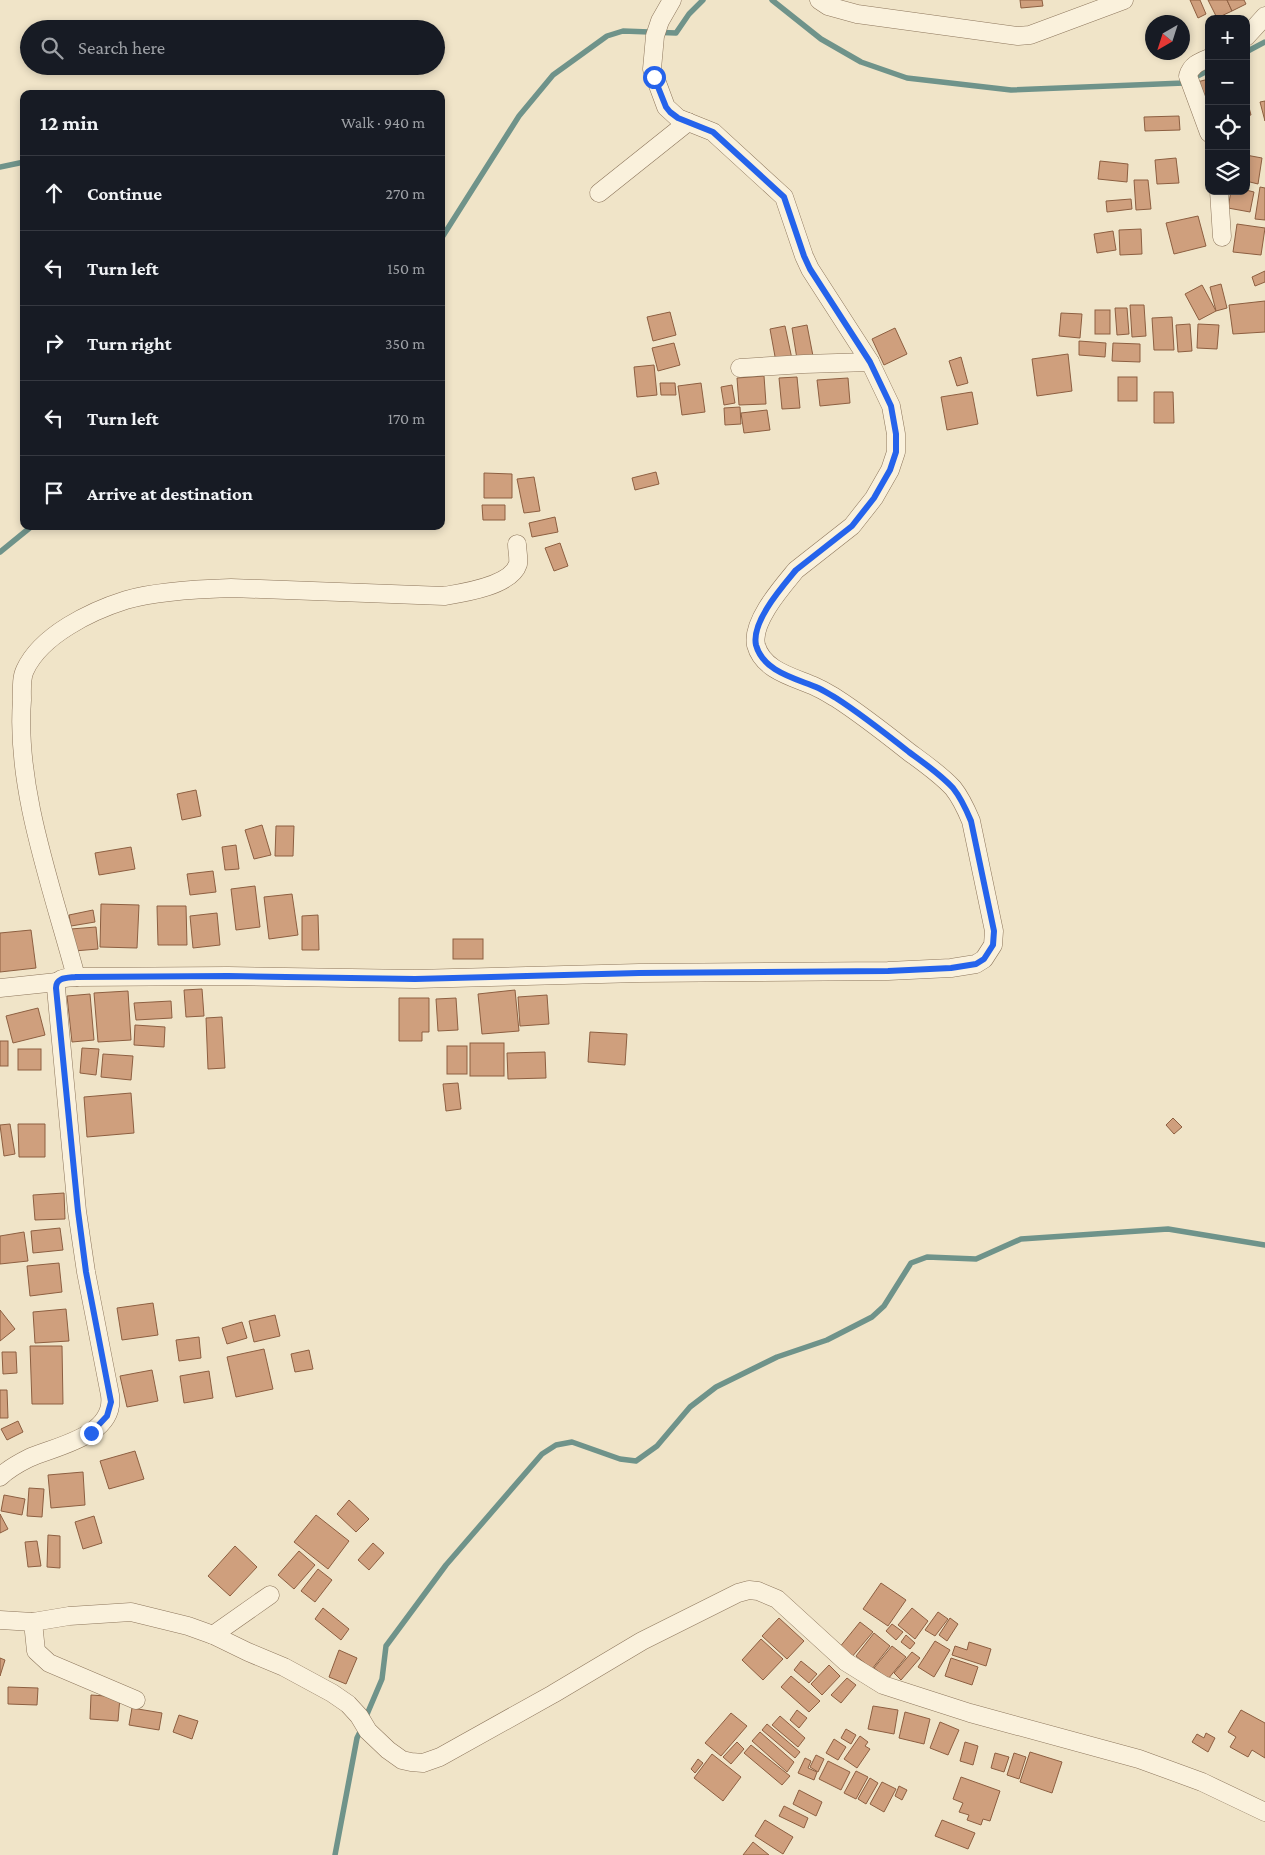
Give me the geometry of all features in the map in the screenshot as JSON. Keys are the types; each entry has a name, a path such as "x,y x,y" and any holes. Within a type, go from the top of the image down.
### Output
{"street":[{"path":"0,988 57,982 62,979 76,977 424,978 639,973 888,971 951,968 979,963 986,956 993,945 994,931 971,821 957,794 940,776 838,700 818,688 772,668 764,660 756,645 756,633 761,619 789,578 796,570 852,526 874,498 893,461 897,443 891,406 870,362 810,269 784,197 713,132 688,122 667,110 652,69 655,36 660,21 672,0"},
{"path":"819,0 828,6 857,14 1018,36 1030,36 1124,0"},
{"path":"1250,33 1265,16"},
{"path":"1205,60 1195,65 1190,70 1188,76 1205,122"},
{"path":"599,193 688,122"},
{"path":"1219,195 1222,237"},
{"path":"740,368 870,362"},
{"path":"76,977 35,824 21,746 20,714 24,673 29,663 43,646 80,619 125,600 196,590 231,588 444,596 464,593 491,585 510,574 518,563 517,544"},
{"path":"0,1477 27,1459 91,1433 101,1424 110,1408 110,1395 86,1272 78,1211 57,982"},
{"path":"0,1620 33,1622 70,1616 131,1612 213,1634 248,1652 284,1667 332,1693 348,1704 359,1716 368,1731 392,1753 407,1762 423,1763 440,1757 650,1637 738,1593 749,1590 758,1591 777,1599 846,1662 883,1685 970,1713 1140,1760 1202,1782 1265,1812"},
{"path":"213,1634 270,1595"},
{"path":"33,1622 36,1651 49,1664 136,1700"}],"building":[{"path":"1020,0 1042,0 1043,6 1021,8"},
{"path":"1190,0 1200,0 1206,14 1198,18"},
{"path":"1208,0 1227,0 1232,11 1223,15 1216,15"},
{"path":"1227,0 1244,0 1246,4 1232,11"},
{"path":"1205,80 1205,99 1203,99 1197,82"},
{"path":"1265,101 1265,121 1260,102"},
{"path":"1179,116 1180,130 1145,131 1144,117"},
{"path":"1250,156 1262,158 1258,184 1250,182"},
{"path":"1176,158 1179,183 1157,184 1155,160"},
{"path":"1100,161 1128,164 1127,182 1098,179"},
{"path":"1134,180 1148,180 1151,209 1136,210"},
{"path":"1260,187 1265,188 1265,220 1255,219"},
{"path":"1250,191 1254,192 1250,212 1228,208 1230,195 1250,195"},
{"path":"1131,199 1132,209 1107,212 1106,201"},
{"path":"1198,216 1206,246 1174,254 1166,223"},
{"path":"1237,224 1265,228 1261,255 1233,252"},
{"path":"1141,229 1142,254 1120,255 1119,230"},
{"path":"1113,231 1116,250 1097,253 1094,234"},
{"path":"1265,271 1265,282 1255,286 1252,277"},
{"path":"1221,284 1227,308 1216,311 1210,287"},
{"path":"1202,285 1216,311 1199,320 1185,294"},
{"path":"1265,301 1265,332 1233,334 1229,305"},
{"path":"1130,305 1144,305 1146,336 1132,337"},
{"path":"1115,308 1127,308 1129,334 1117,335"},
{"path":"1095,310 1110,310 1110,334 1095,334"},
{"path":"670,312 676,335 653,341 647,317"},
{"path":"1061,313 1082,314 1080,338 1059,336"},
{"path":"1172,317 1174,350 1154,350 1152,318"},
{"path":"1190,324 1192,351 1178,352 1176,325"},
{"path":"1198,324 1219,325 1217,349 1197,348"},
{"path":"807,325 813,356 797,359 792,328"},
{"path":"785,326 792,359 776,362 770,329"},
{"path":"895,328 907,354 884,365 872,339"},
{"path":"1079,341 1106,343 1105,357 1079,355"},
{"path":"674,343 680,365 658,371 652,348"},
{"path":"1113,343 1140,344 1140,362 1112,361"},
{"path":"1068,354 1072,391 1037,396 1032,359"},
{"path":"961,357 968,383 957,386 949,361"},
{"path":"654,365 657,395 637,397 634,367"},
{"path":"764,376 766,404 739,405 737,378"},
{"path":"797,377 800,408 782,409 779,378"},
{"path":"1118,377 1137,377 1137,401 1118,401"},
{"path":"848,378 850,403 820,406 817,380"},
{"path":"660,383 675,383 676,395 661,395"},
{"path":"701,383 705,412 682,415 678,386"},
{"path":"732,385 735,403 724,405 721,387"},
{"path":"972,392 978,424 947,430 941,397"},
{"path":"1154,392 1173,392 1174,423 1154,423"},
{"path":"740,407 741,424 725,425 724,408"},
{"path":"767,410 770,430 744,433 741,413"},
{"path":"656,472 659,484 635,490 632,478"},
{"path":"484,473 512,474 512,498 484,498"},
{"path":"534,477 540,511 524,513 517,479"},
{"path":"482,505 505,505 505,520 483,520"},
{"path":"555,517 558,532 532,537 529,523"},
{"path":"560,543 568,566 554,571 545,548"},
{"path":"196,790 201,816 182,820 177,794"},
{"path":"262,825 271,855 254,859 245,830"},
{"path":"276,826 294,826 293,856 275,856"},
{"path":"236,845 239,869 225,870 222,847"},
{"path":"131,847 135,869 99,875 95,853"},
{"path":"213,871 216,892 190,895 187,874"},
{"path":"255,886 260,927 236,930 231,889"},
{"path":"292,894 298,935 269,939 264,897"},
{"path":"101,904 139,905 137,948 100,947"},
{"path":"157,906 186,906 187,945 158,945"},
{"path":"93,910 95,922 71,926 69,915"},
{"path":"217,913 220,945 193,948 190,916"},
{"path":"318,915 319,950 302,950 302,916"},
{"path":"96,927 98,949 74,951 71,929"},
{"path":"31,930 36,968 0,972 0,933"},
{"path":"453,939 483,939 483,959 453,959"},
{"path":"202,989 204,1016 186,1017 184,990"},
{"path":"515,990 519,1031 482,1034 478,994"},
{"path":"128,991 131,1040 98,1042 94,993"},
{"path":"90,994 94,1040 72,1042 67,996"},
{"path":"547,995 549,1024 520,1026 518,997"},
{"path":"399,998 429,998 429,1032 422,1032 422,1041 399,1041"},
{"path":"456,998 458,1030 438,1031 436,999"},
{"path":"171,1001 172,1018 136,1020 134,1003"},
{"path":"38,1008 45,1035 13,1043 6,1016"},
{"path":"222,1017 225,1068 208,1069 206,1018"},
{"path":"135,1025 165,1027 164,1047 134,1045"},
{"path":"590,1032 627,1034 625,1065 588,1062"},
{"path":"0,1041 8,1041 8,1066 0,1066"},
{"path":"470,1043 504,1043 504,1076 470,1076"},
{"path":"447,1046 467,1046 467,1074 447,1074"},
{"path":"82,1048 99,1049 96,1075 80,1073"},
{"path":"18,1049 41,1049 41,1070 18,1070"},
{"path":"545,1052 546,1078 508,1079 507,1053"},
{"path":"103,1054 133,1056 131,1080 101,1077"},
{"path":"458,1083 461,1109 446,1111 443,1084"},
{"path":"131,1093 134,1133 87,1137 84,1097"},
{"path":"1173,1118 1182,1127 1174,1134 1166,1125"},
{"path":"10,1124 15,1154 4,1156 0,1125"},
{"path":"18,1124 45,1124 45,1157 19,1157"},
{"path":"64,1193 65,1219 35,1220 33,1195"},
{"path":"60,1228 63,1250 33,1253 31,1231"},
{"path":"24,1232 28,1261 0,1264 0,1236"},
{"path":"59,1263 62,1292 30,1296 27,1266"},
{"path":"153,1303 158,1335 122,1340 117,1308"},
{"path":"66,1309 69,1341 35,1343 33,1312"},
{"path":"0,1310 15,1329 0,1341"},
{"path":"275,1315 280,1336 254,1342 249,1321"},
{"path":"242,1322 247,1338 227,1344 222,1328"},
{"path":"199,1337 201,1358 179,1361 176,1340"},
{"path":"30,1346 62,1346 63,1404 32,1404"},
{"path":"264,1349 273,1389 236,1397 227,1357"},
{"path":"309,1350 313,1369 295,1372 291,1354"},
{"path":"2,1352 16,1352 17,1373 3,1374"},
{"path":"152,1370 158,1401 127,1407 120,1376"},
{"path":"209,1371 213,1398 184,1403 180,1376"},
{"path":"0,1390 7,1390 8,1418 0,1418"},
{"path":"18,1421 23,1432 7,1440 1,1429"},
{"path":"135,1451 144,1479 109,1489 100,1461"},
{"path":"83,1472 85,1505 51,1508 48,1475"},
{"path":"29,1488 44,1489 42,1517 27,1516"},
{"path":"4,1495 25,1499 22,1515 1,1511"},
{"path":"349,1500 369,1519 356,1532 337,1514"},
{"path":"0,1514 8,1529 0,1533"},
{"path":"316,1515 349,1541 328,1569 294,1542"},
{"path":"94,1516 102,1543 83,1549 75,1522"},
{"path":"48,1535 60,1536 60,1568 47,1567"},
{"path":"37,1541 41,1566 28,1567 25,1542"},
{"path":"373,1543 384,1553 369,1570 358,1560"},
{"path":"235,1546 257,1567 230,1596 208,1576"},
{"path":"299,1551 315,1565 294,1589 278,1575"},
{"path":"318,1569 332,1580 315,1602 301,1591"},
{"path":"881,1583 906,1600 888,1626 863,1609"},
{"path":"323,1608 349,1629 341,1640 315,1619"},
{"path":"912,1608 928,1621 915,1639 898,1625"},
{"path":"938,1612 948,1619 935,1636 925,1630"},
{"path":"779,1618 804,1641 787,1659 762,1636"},
{"path":"950,1618 958,1624 947,1641 939,1635"},
{"path":"860,1622 873,1632 851,1658 839,1648"},
{"path":"892,1624 903,1632 896,1640 886,1631"},
{"path":"874,1633 890,1646 872,1669 856,1656"},
{"path":"906,1635 915,1643 910,1649 901,1642"},
{"path":"761,1639 783,1659 763,1680 742,1660"},
{"path":"935,1641 950,1650 934,1677 918,1667"},
{"path":"969,1642 991,1649 986,1666 952,1655 955,1646 967,1650"},
{"path":"892,1646 906,1657 888,1679 874,1668"},
{"path":"339,1650 357,1658 346,1684 329,1677"},
{"path":"912,1652 920,1658 901,1680 894,1673"},
{"path":"0,1658 5,1660 0,1676"},
{"path":"951,1658 978,1667 972,1685 945,1676"},
{"path":"801,1661 817,1674 809,1683 794,1670"},
{"path":"829,1665 840,1676 822,1695 811,1684"},
{"path":"791,1676 820,1701 809,1712 781,1687"},
{"path":"847,1678 856,1685 841,1703 831,1695"},
{"path":"8,1687 38,1688 37,1705 8,1704"},
{"path":"91,1695 120,1697 118,1721 90,1719"},
{"path":"873,1706 898,1710 894,1734 868,1729"},
{"path":"132,1708 162,1713 159,1730 129,1725"},
{"path":"797,1710 807,1718 799,1728 790,1720"},
{"path":"1241,1710 1265,1723 1265,1758 1252,1750 1248,1757 1230,1747 1236,1737 1228,1732"},
{"path":"905,1712 930,1719 924,1744 899,1738"},
{"path":"731,1713 747,1726 721,1756 705,1743"},
{"path":"179,1715 198,1721 192,1739 173,1732"},
{"path":"780,1716 805,1738 798,1747 772,1725"},
{"path":"940,1722 959,1730 948,1755 930,1748"},
{"path":"767,1724 800,1752 795,1758 762,1730"},
{"path":"846,1729 856,1735 851,1744 841,1738"},
{"path":"760,1732 794,1762 787,1772 752,1741"},
{"path":"1206,1733 1215,1738 1208,1752 1192,1742 1197,1734 1204,1738"},
{"path":"860,1736 868,1742 865,1746 870,1749 857,1768 844,1759"},
{"path":"834,1739 846,1747 838,1760 826,1753"},
{"path":"737,1742 744,1749 731,1764 723,1757"},
{"path":"965,1742 978,1746 973,1765 960,1761"},
{"path":"751,1745 790,1776 782,1785 744,1753"},
{"path":"1030,1752 1062,1762 1052,1793 1020,1782"},
{"path":"995,1753 1009,1757 1004,1772 991,1768"},
{"path":"1014,1753 1026,1757 1019,1779 1007,1775"},
{"path":"712,1754 741,1777 723,1801 694,1778"},
{"path":"816,1755 824,1759 818,1772 810,1767"},
{"path":"805,1758 811,1761 808,1768 817,1772 814,1780 798,1773"},
{"path":"698,1759 703,1763 695,1773 691,1769"},
{"path":"828,1761 850,1772 841,1790 819,1779"},
{"path":"856,1771 868,1777 856,1799 844,1793"},
{"path":"961,1777 1000,1791 990,1821 983,1819 981,1825 967,1820 969,1815 959,1812 963,1803 953,1799"},
{"path":"870,1778 878,1783 866,1804 858,1799"},
{"path":"882,1782 896,1789 884,1812 870,1804"},
{"path":"899,1786 907,1790 902,1800 895,1796"},
{"path":"799,1790 822,1802 816,1816 793,1804"},
{"path":"784,1806 808,1818 804,1828 779,1816"},
{"path":"765,1820 793,1837 783,1854 755,1836"},
{"path":"942,1820 975,1833 968,1849 935,1836"},
{"path":"753,1842 769,1855 743,1855"}],"waterway":[{"path":"445,233 519,116 553,75 607,36 623,31 676,33 689,14 703,0"},
{"path":"772,0 821,39 861,62 907,78 1011,90 1184,83 1205,72"},
{"path":"1250,50 1265,42"},
{"path":"0,167 20,163"},
{"path":"0,552 27,530"},
{"path":"365,1719 382,1679 386,1646 446,1565 542,1454 556,1445 572,1442 620,1459 636,1461 657,1446 690,1407 716,1387 777,1357 827,1340 872,1317 884,1306 911,1263 927,1257 976,1259 1021,1239 1168,1229 1265,1245"},
{"path":"335,1855 357,1738 362,1728"}],"route":[{"path":"91,1433 107,1416 111,1402 86,1272 78,1211 56,988 59,980 76,977 228,976 415,979 639,973 888,971 951,968 976,964 984,959 993,945 994,931 971,821 954,790 940,776 838,700 818,688 772,668 758,651 756,633 758,626 769,606 789,578 796,570 852,526 874,498 890,470 896,452 895,422 891,406 881,382 870,362 810,269 784,197 713,132 678,118 667,110 654,77"}]}
